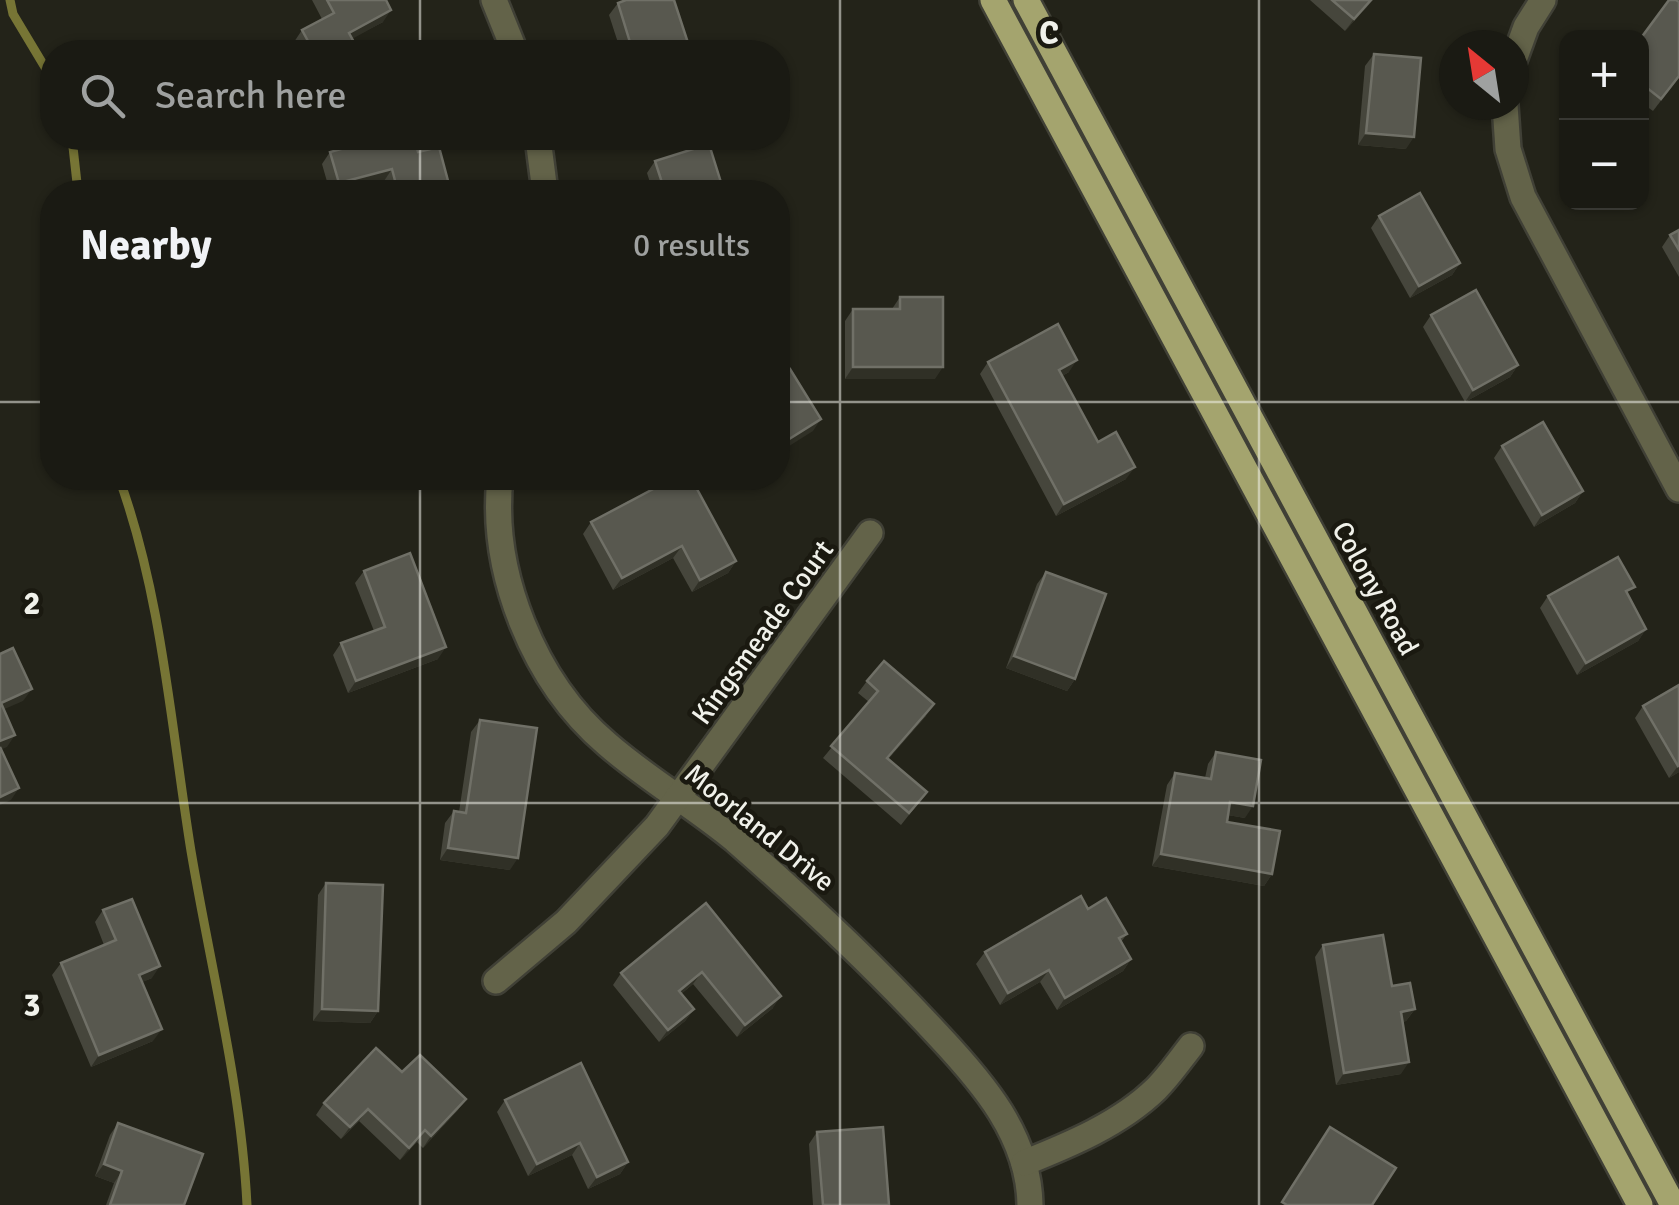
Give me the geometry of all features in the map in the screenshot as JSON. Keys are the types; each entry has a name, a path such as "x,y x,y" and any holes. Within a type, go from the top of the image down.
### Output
{"main road":[{"path":"993,0 1640,1205"},
{"name":"Colony Road","path":"1026,0 1672,1205"}],"street":[{"path":"494,0 510,40"},
{"path":"1525,30 1543,0"},
{"path":"1507,120 1508,149 1524,197 1679,489"},
{"path":"540,150 543,180"},
{"name":"Moorland Drive","path":"500,490 506,569 522,620 545,668 591,730 801,897 882,974 1004,1116 1024,1163 1030,1205"},
{"name":"Kingsmeade Court","path":"496,981 566,922 679,798 870,533"},
{"path":"1024,1163 1123,1116 1156,1089 1192,1046"}],"building":[{"path":"327,0 386,0 391,10 349,33 353,40 307,40 302,30 334,13"},
{"path":"674,0 687,40 629,40 618,3"},
{"path":"1332,0 1371,0 1354,19"},
{"path":"1669,0 1679,2 1679,76 1661,99 1649,90 1647,30"},
{"path":"1374,54 1421,58 1414,137 1366,133"},
{"path":"440,150 448,180 395,180 392,169 338,180 330,152"},
{"path":"690,150 711,150 720,180 661,180 655,161"},
{"path":"1420,193 1460,263 1419,286 1379,216"},
{"path":"1679,230 1679,250 1670,235"},
{"path":"1476,290 1518,365 1473,390 1431,315"},
{"path":"900,297 943,297 943,367 853,367 853,309 900,309"},
{"path":"1058,324 1077,360 1059,370 1098,442 1116,432 1135,467 1064,504 988,362"},
{"path":"790,369 821,419 790,438"},
{"path":"1543,422 1583,491 1542,515 1502,446"},
{"path":"651,490 698,490 736,561 700,580 682,546 622,578 591,522"},
{"path":"410,553 446,647 356,681 341,643 385,627 364,571"},
{"path":"1618,557 1635,587 1626,591 1646,629 1586,663 1548,596"},
{"path":"1046,572 1106,594 1075,679 1014,656"},
{"path":"13,648 32,689 1,703 15,735 0,741 0,654"},
{"path":"884,661 934,704 887,758 927,792 909,813 831,746 878,691 867,681"},
{"path":"1679,685 1679,765 1678,766 1643,706"},
{"path":"480,720 537,728 518,858 448,848 454,811 466,813"},
{"path":"0,747 19,788 0,797"},
{"path":"1216,752 1261,760 1253,806 1230,802 1227,822 1280,831 1272,874 1161,854 1175,773 1211,779"},
{"path":"326,883 383,885 378,1011 322,1009"},
{"path":"1081,896 1088,909 1106,898 1127,934 1119,938 1131,959 1065,998 1049,970 1008,993 985,952"},
{"path":"132,899 160,966 139,975 162,1029 99,1055 61,963 116,940 103,910"},
{"path":"706,903 781,996 745,1025 702,972 679,991 694,1009 668,1030 621,973"},
{"path":"1383,935 1392,986 1410,983 1415,1009 1401,1012 1409,1062 1344,1073 1323,945"},
{"path":"376,1048 402,1072 420,1055 466,1099 431,1136 425,1130 409,1148 368,1109 350,1127 324,1103"},
{"path":"581,1063 628,1162 597,1177 580,1143 537,1164 505,1100"},
{"path":"118,1123 203,1154 184,1205 110,1205 122,1171 104,1164"},
{"path":"883,1127 889,1205 823,1205 817,1132"},
{"path":"1330,1127 1396,1168 1372,1205 1287,1205 1282,1202"}],"waterway":[{"path":"10,0 13,14 40,59"},
{"path":"73,150 77,180"},
{"path":"123,490 146,569 164,662 191,851 232,1072 247,1205"}]}
